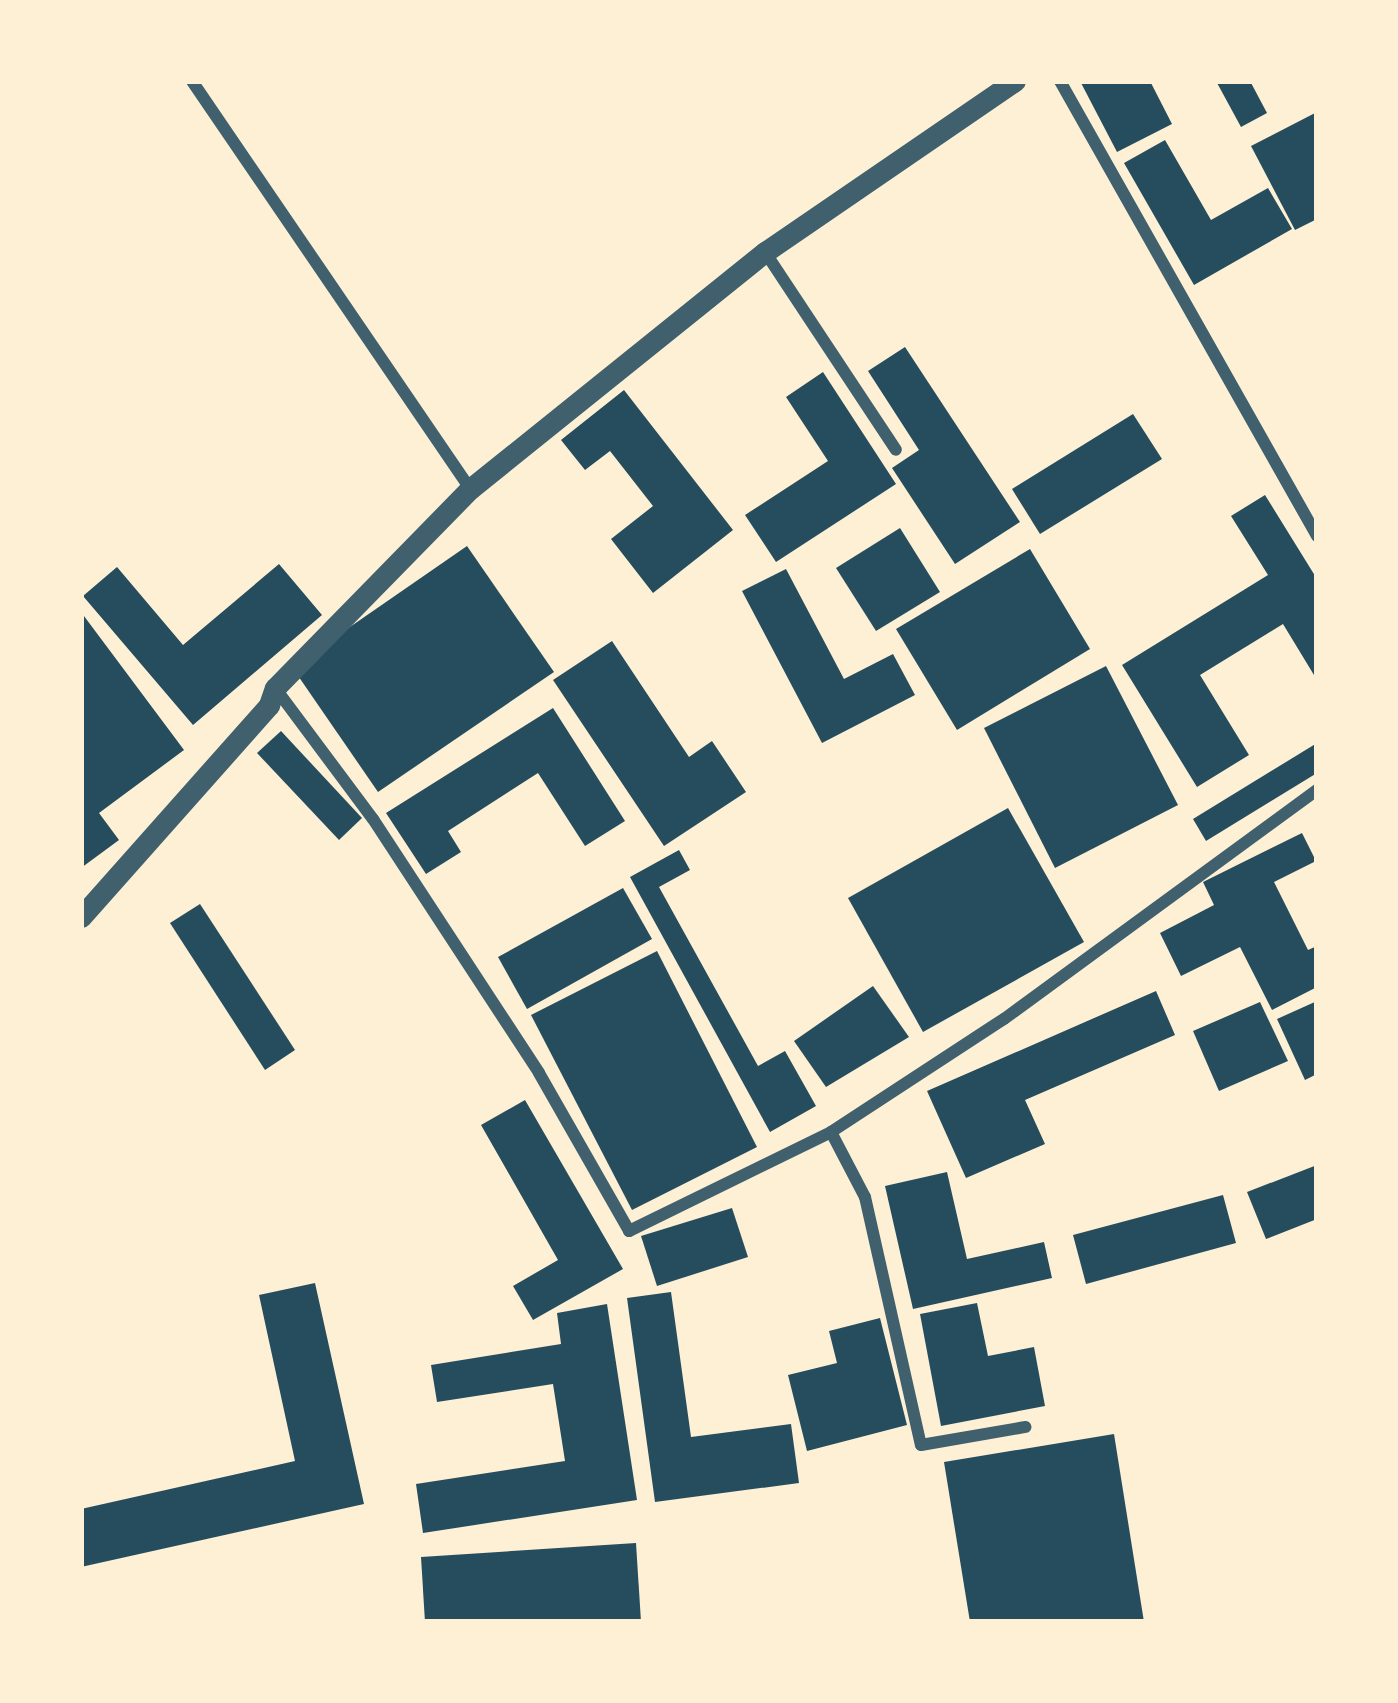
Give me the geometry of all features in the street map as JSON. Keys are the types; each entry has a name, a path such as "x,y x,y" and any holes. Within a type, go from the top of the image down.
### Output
{"street":[{"path":"192,81 470,489"},
{"path":"81,917 269,704 275,688 470,489 765,252 1015,81"},
{"path":"1060,81 1317,536"},
{"path":"765,252 896,450"},
{"path":"275,688 373,819 539,1073 629,1231 831,1132 1004,1019 1317,790"},
{"path":"831,1132 865,1197 921,1445 1025,1427"}],"building":[{"path":"1080,81 1150,81 1172,124 1117,152"},
{"path":"1216,81 1250,81 1267,113 1241,127"},
{"path":"1317,112 1317,219 1295,230 1251,146"},
{"path":"1165,140 1211,220 1268,188 1292,229 1194,285 1124,163"},
{"path":"905,347 1020,522 955,564 892,468 919,450 868,371"},
{"path":"823,372 896,484 776,562 745,515 828,461 786,397"},
{"path":"624,390 733,530 653,593 611,539 653,506 610,451 585,470 561,440"},
{"path":"1133,414 1162,459 1040,534 1012,489"},
{"path":"1265,495 1317,579 1317,680 1283,624 1200,675 1249,755 1197,787 1122,665 1268,575 1231,516"},
{"path":"900,528 940,592 876,631 836,568"},
{"path":"467,546 554,672 378,792 292,667"},
{"path":"1030,549 1090,649 957,730 896,629"},
{"path":"279,564 322,615 193,725 83,596 117,567 183,645"},
{"path":"786,569 844,679 893,654 915,695 822,743 742,591"},
{"path":"81,612 184,750 99,813 119,840 81,868"},
{"path":"612,641 689,757 712,741 746,792 664,846 553,680"},
{"path":"1106,666 1178,805 1055,868 984,728"},
{"path":"553,708 625,821 585,846 538,773 448,831 461,852 426,874 386,813"},
{"path":"281,731 362,818 339,840 257,753"},
{"path":"1317,743 1317,773 1206,841 1193,819"},
{"path":"1008,808 1084,942 923,1032 848,898"},
{"path":"1302,833 1316,861 1274,882 1308,950 1317,946 1317,987 1272,1010 1240,947 1181,976 1160,933 1214,905 1203,882"},
{"path":"679,850 690,870 659,887 758,1066 785,1051 816,1106 770,1132 630,877"},
{"path":"623,888 652,939 527,1009 498,957"},
{"path":"200,904 295,1050 265,1070 170,923"},
{"path":"657,951 757,1147 632,1210 531,1015"},
{"path":"873,986 909,1037 826,1087 794,1041"},
{"path":"1156,991 1175,1035 1025,1100 1045,1144 966,1178 927,1091"},
{"path":"1317,1001 1317,1074 1305,1080 1277,1019"},
{"path":"1260,1002 1288,1061 1219,1091 1193,1031"},
{"path":"525,1100 623,1269 533,1320 513,1286 558,1260 481,1125"},
{"path":"1317,1165 1317,1219 1266,1239 1247,1192"},
{"path":"947,1172 967,1259 1044,1242 1052,1278 913,1309 885,1186"},
{"path":"1223,1195 1236,1243 1086,1284 1073,1235"},
{"path":"732,1208 748,1257 657,1286 641,1236"},
{"path":"315,1283 364,1504 81,1567 81,1509 295,1461 259,1295"},
{"path":"671,1292 691,1437 791,1424 799,1483 655,1502 627,1298"},
{"path":"977,1303 988,1356 1034,1347 1045,1406 941,1426 920,1314"},
{"path":"607,1304 637,1500 423,1533 416,1484 565,1461 553,1384 437,1402 431,1365 561,1344 557,1313"},
{"path":"880,1318 907,1425 807,1451 788,1375 837,1363 829,1331"},
{"path":"1114,1434 1144,1622 970,1622 944,1462"},
{"path":"636,1543 641,1622 425,1622 421,1557"}]}
